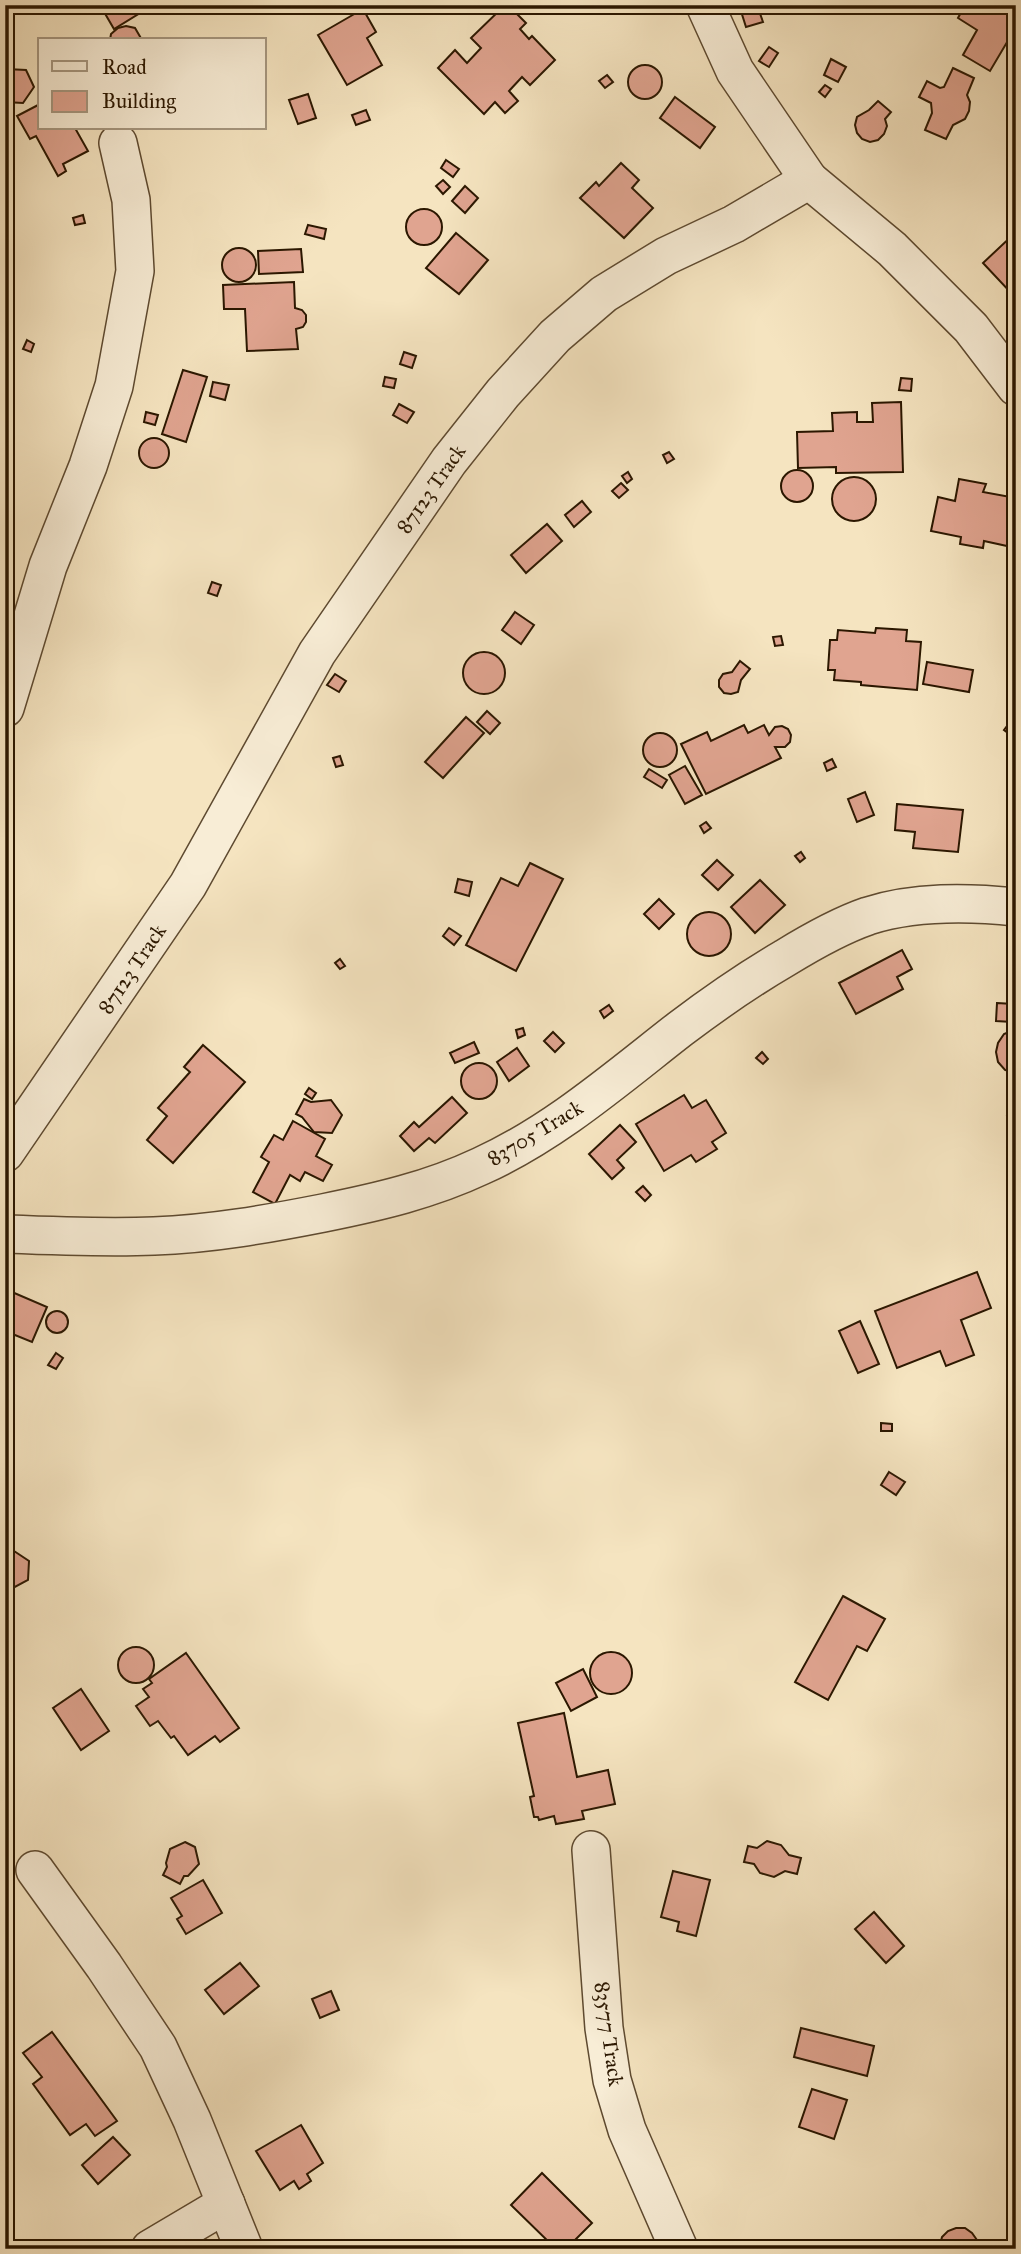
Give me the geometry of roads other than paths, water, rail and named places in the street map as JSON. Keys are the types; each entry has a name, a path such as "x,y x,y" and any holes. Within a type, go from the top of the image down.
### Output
{"street":[{"path":"705,5 735,71 809,180 892,249 971,328 1016,387"},
{"path":"5,708 48,566 88,466 114,386 135,271 131,200 118,143"},
{"name":"87123 Track","path":"5,1153 188,885 317,653 449,461 503,393 555,336 604,294 666,256 734,224 809,180"},
{"name":"83705 Track","path":"5,1234 97,1237 211,1231 301,1217 418,1192 484,1165 523,1144 589,1100 683,1027 762,971 843,927 870,916 934,904 1016,907"},
{"name":"83577 Track","path":"591,1850 604,2028 612,2080 627,2130 679,2249"},
{"path":"35,1870 158,2047 192,2120 244,2249"},
{"path":"150,2249 226,2204"}]}
